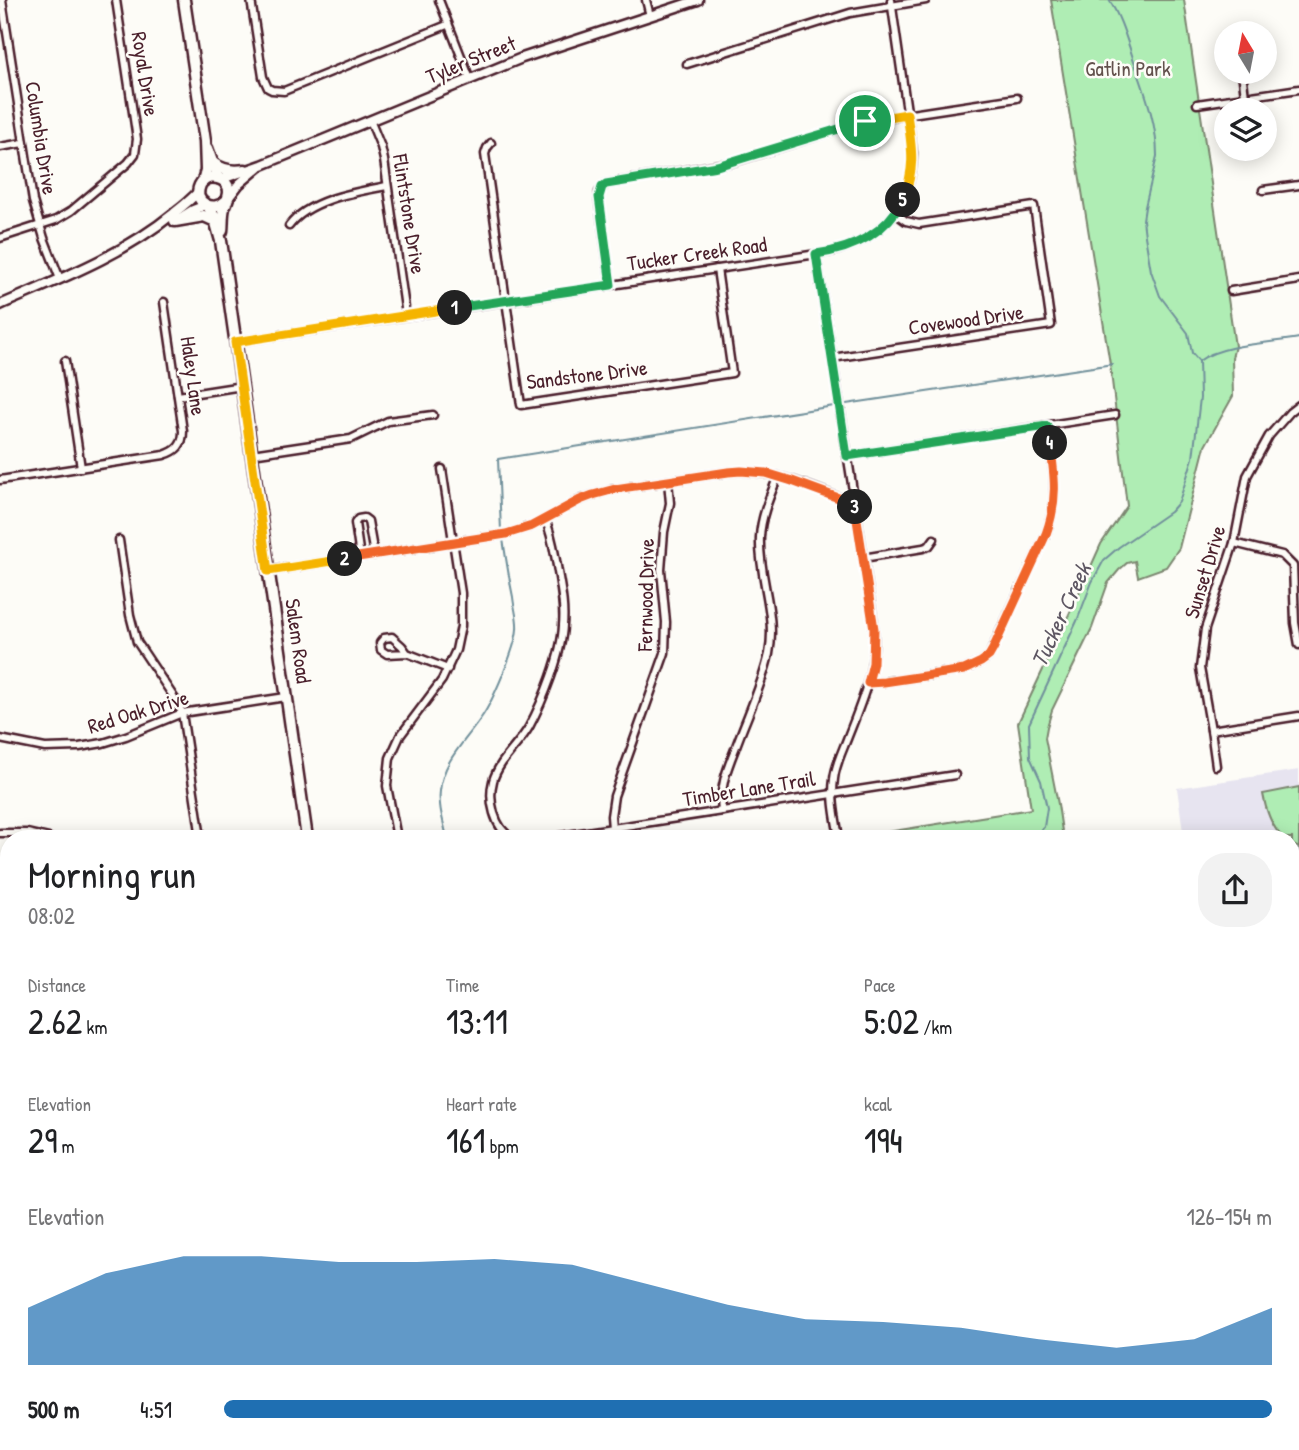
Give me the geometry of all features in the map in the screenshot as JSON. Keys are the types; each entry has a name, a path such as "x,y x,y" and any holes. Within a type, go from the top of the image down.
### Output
{"main road":[{"path":"184,0 205,141 206,170 201,186 201,200 207,206 218,207 227,199 229,189 220,178 205,141"},
{"path":"213,163 229,171 245,170"},
{"path":"201,186 213,177 220,178"},
{"name":"Salem Road","path":"221,241 222,218 227,199"},
{"name":"Salem Road","path":"207,206 221,241 306,830"},
{"path":"175,221 204,216 215,221"}],"street":[{"name":"Columbia Drive","path":"2,0 5,48 33,201 60,279"},
{"name":"Royal Drive","path":"40,225 57,220 71,211 135,154 137,139 116,0"},
{"path":"251,0 262,77 272,90 284,91 447,25"},
{"path":"439,0 470,79"},
{"path":"646,0 650,16"},
{"name":"Tyler Street","path":"220,178 262,165 557,45 698,0"},
{"path":"687,64 833,18 891,3 926,0"},
{"name":"Tucker Creek Road","path":"235,342 816,254 857,244 881,229 895,213 906,190 913,165 891,3"},
{"path":"1244,84 1245,96"},
{"path":"1198,104 1299,89"},
{"path":"611,285 599,197 606,184 717,166 855,123 1017,98"},
{"name":"Flintstone Drive","path":"370,120 381,147 407,316"},
{"path":"0,147 23,143"},
{"name":"Sandstone Drive","path":"491,143 485,154 521,405 732,373 717,269"},
{"name":"Tyler Street","path":"227,199 239,184 262,165"},
{"path":"1263,190 1299,185"},
{"path":"155,229 201,186"},
{"path":"289,226 296,216 336,198 387,186"},
{"path":"0,305 100,261 155,229 207,206"},
{"name":"Covewood Drive","path":"832,358 1051,325 1034,206 919,224 906,221 895,213"},
{"path":"0,238 40,225"},
{"path":"816,254 875,640 868,683 834,777 833,794 838,830"},
{"path":"1231,290 1299,280"},
{"name":"Haley Lane","path":"80,468 164,455 178,449 183,438 164,302"},
{"path":"0,480 80,468 65,361"},
{"path":"178,396 242,386"},
{"name":"Sunset Drive","path":"1216,766 1200,668 1205,629 1234,543 1247,476 1269,436 1299,405"},
{"path":"252,454 351,439 388,421 433,415"},
{"path":"847,456 1115,415"},
{"path":"868,683 964,670 989,656 1051,521 1055,483 1047,426"},
{"path":"395,830 387,786 390,758 400,736 436,690 447,670 456,650 462,615 442,469"},
{"path":"268,571 506,534 519,531 580,500 615,489 741,471 778,476 855,504"},
{"path":"722,811 720,796 723,785 766,667 771,644 770,611 760,540 764,513 778,476"},
{"name":"Fernwood Drive","path":"612,828 614,796 665,653 666,622 661,570 670,503 668,481"},
{"path":"359,557 355,523 361,518 368,521 374,555"},
{"path":"501,830 496,820 492,798 494,779 500,766 527,731 560,648 563,625 558,568 551,530 545,519"},
{"path":"119,540 130,615 137,642 183,713 200,830"},
{"path":"863,558 923,548 934,540"},
{"path":"1234,543 1282,555 1293,566 1295,623 1299,645"},
{"path":"407,653 447,670"},
{"name":"Red Oak Drive","path":"0,739 45,748 79,747 126,736 183,713 286,697"},
{"path":"1211,730 1299,716"},
{"name":"Timber Lane Trail","path":"599,830 955,775"}],"shaded area":[{"path":"1299,770 1299,830 1183,830 1177,788"}],"green space":[{"name":"Gatlin Park","path":"1051,0 1184,0 1235,346 1232,358 1233,396 1205,446 1179,548 1166,567 1138,577 1135,561 1127,563 1108,583 1092,628 1052,710 1045,738 1062,830 900,830 1031,809 1018,723 1101,544 1127,506 1110,364"},
{"path":"1299,787 1299,830 1277,830 1267,812 1263,794"}],"waterway":[{"name":"Tucker Creek","path":"1041,830 1047,808 1041,781 1030,757 1029,724 1104,560 1170,512 1179,502 1193,458 1200,398 1199,361 1192,353 1188,333 1160,296 1151,271 1143,220 1157,156 1155,130 1125,34 1109,0"},
{"path":"1199,361 1208,355 1233,348 1299,338"},
{"path":"846,404 1113,364"},
{"path":"501,531 498,459 834,406"},
{"path":"445,830 440,803 445,770 491,700 516,637 516,617 503,539"}],"route":[{"path":"907,114 913,165 911,178 901,202 881,229 844,249 816,254 847,456 1047,426 1055,483 1051,521 989,656 964,670 868,683 875,640 855,504 792,481 754,471 728,472 603,492 580,500 532,526 506,534 268,571 235,342 611,285 599,197 599,192 606,184 717,166 865,121 907,114"}]}
